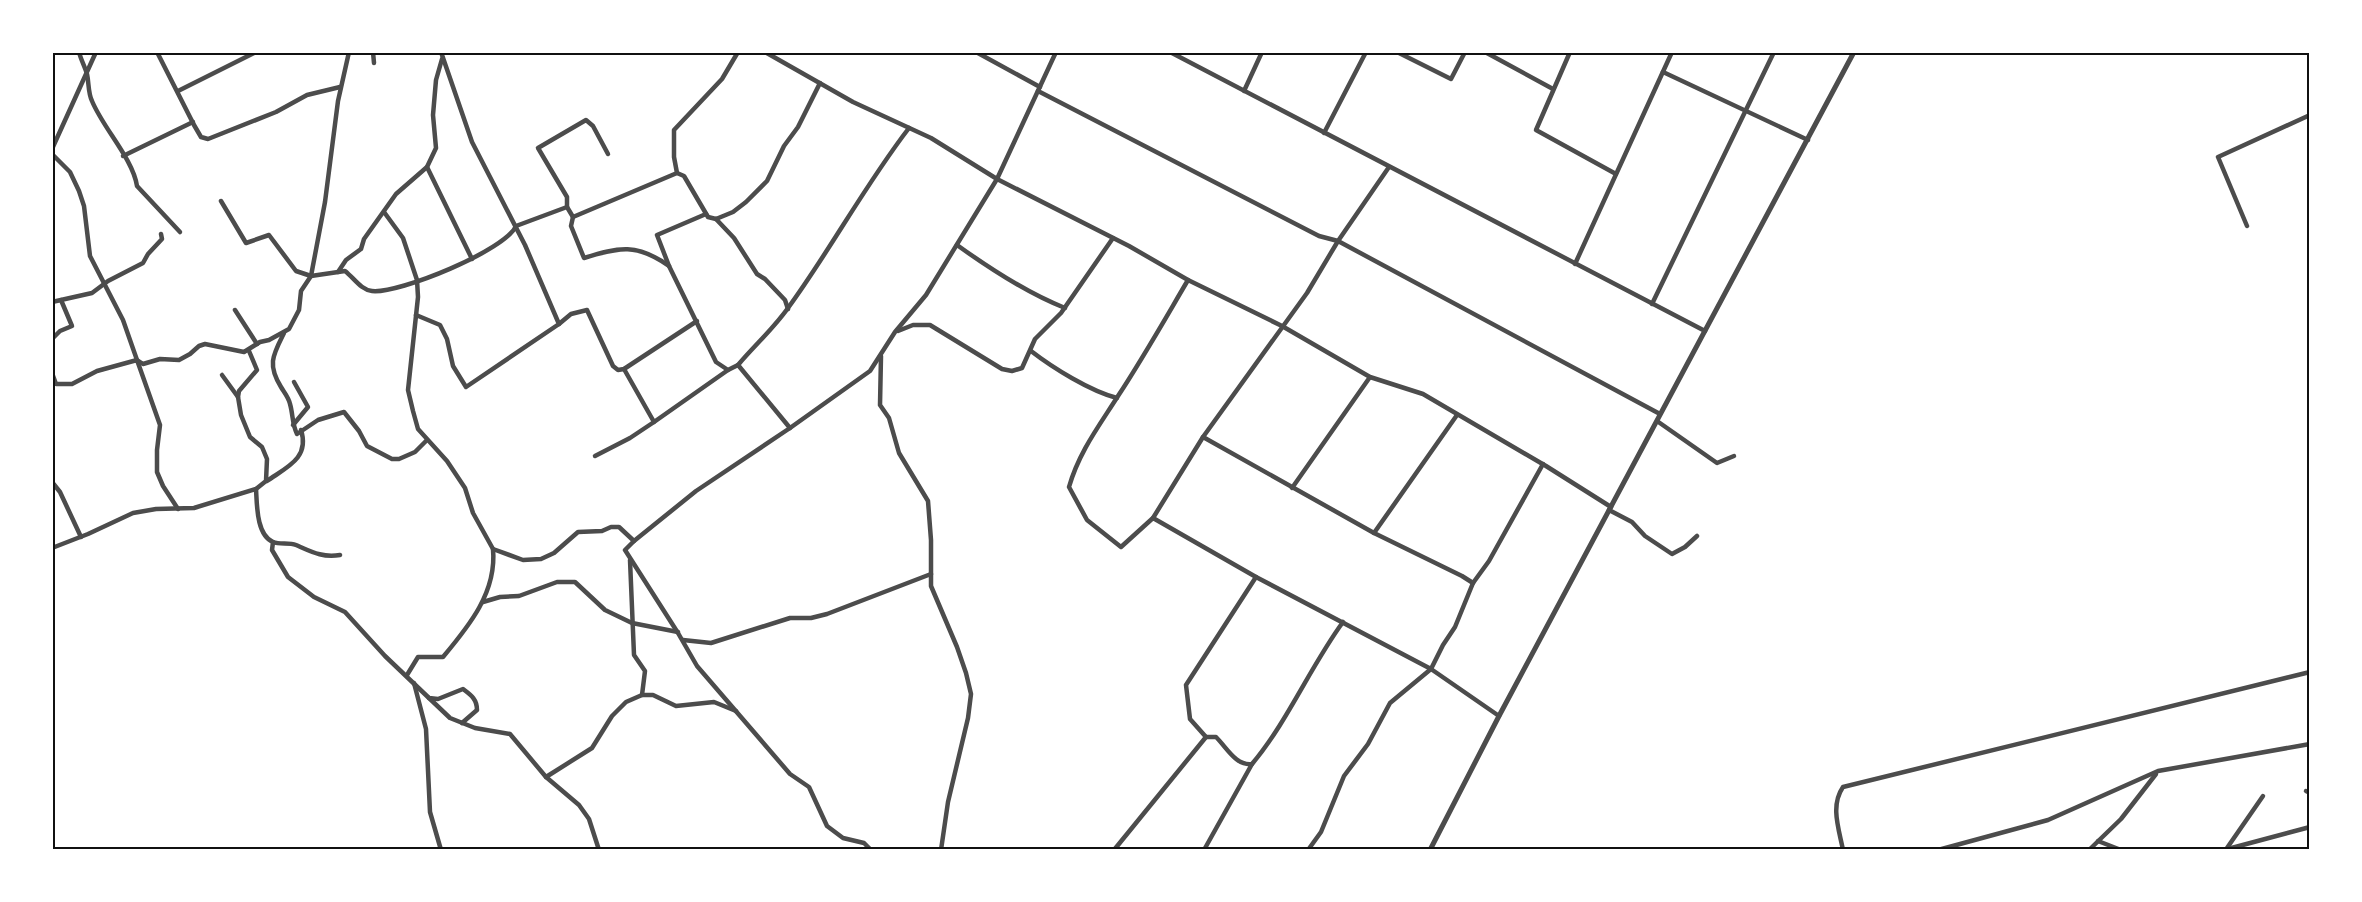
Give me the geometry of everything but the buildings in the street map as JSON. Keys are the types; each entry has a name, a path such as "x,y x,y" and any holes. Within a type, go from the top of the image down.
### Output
{"street":[{"path":"79,52 87,73 90,98 104,126 136,176 137,186 180,232"},
{"path":"52,149 96,52"},
{"path":"157,52 201,137 208,139 276,112 307,95 340,88"},
{"path":"178,91 256,52"},
{"path":"137,360 142,364 160,359 180,360 199,346 205,344 240,353 289,329 296,317 301,291 311,276 325,202 330,151 340,88 349,52"},
{"path":"373,52 374,63"},
{"path":"677,173 674,157 674,130 722,79 738,52"},
{"path":"765,52 853,102 931,138 997,179 1113,238 1188,280 1282,326 1370,377 1423,394 1543,464 1632,522 1645,536 1672,554 1685,547 1697,536"},
{"path":"976,52 1039,89 1319,236 1338,241 1660,414"},
{"path":"871,850 864,843 843,838 827,826 809,787 790,774 697,666 683,640 625,550 696,491 790,428 870,371 896,332 926,295 997,179 1056,52"},
{"path":"1170,52 1705,330"},
{"path":"1244,91 1262,52"},
{"path":"1324,133 1366,52"},
{"path":"1397,52 1451,79 1466,52"},
{"path":"1485,52 1553,89"},
{"path":"1570,52 1536,130 1616,174"},
{"path":"1575,264 1672,52"},
{"path":"1652,304 1774,52"},
{"path":"1430,850 1499,716 1854,52"},
{"path":"338,272 346,260 361,249 364,239 396,194 427,167 436,148 433,115 436,80 441,55"},
{"path":"441,55 472,142 516,226 559,324"},
{"path":"1663,72 1808,140"},
{"path":"716,219 740,207 767,181 784,146 798,128 820,84"},
{"path":"2247,226 2218,157 2310,116"},
{"path":"574,217 567,207 567,197 538,148 586,120 593,126 608,154"},
{"path":"123,156 193,122"},
{"path":"595,456 630,438 728,370 738,366 788,309 847,221 884,161 909,128"},
{"path":"52,154 70,172 79,191 85,215 90,256 123,320 160,425 156,450 157,472 162,486 178,509"},
{"path":"427,167 472,258"},
{"path":"1188,280 1117,398 1088,441 1075,467 1069,487 1087,520 1120,547 1153,518 1203,437 1307,293 1338,241 1389,167"},
{"path":"669,266 658,259 638,251 616,248 584,258 571,226 574,217 677,173 684,176 706,214 716,219 734,238 757,274 765,279 785,300 788,309"},
{"path":"221,201 246,243 268,235 296,271 311,276 345,272 362,287 373,291 417,280 472,258 512,234 516,226 567,207"},
{"path":"384,212 403,238 417,280 416,315 408,390 418,429 447,461 465,488 473,513 493,549 494,561 480,609 443,657 418,657 407,675"},
{"path":"706,214 657,235 669,266 716,362 728,370"},
{"path":"52,302 92,293 143,263 148,254 162,239 161,234"},
{"path":"896,332 913,325 930,325 975,350 993,364 1008,371 1022,368 1035,339 1065,308 1113,238"},
{"path":"957,245 1003,275 1052,303 1065,308"},
{"path":"52,339 60,331 72,326 61,300"},
{"path":"235,310 257,344"},
{"path":"416,315 440,325 447,339 452,366 466,387 571,314 587,310 613,366 618,370 624,370 697,321"},
{"path":"284,333 272,357 272,369 274,377 290,402 293,425 297,434 318,420 344,412 360,431 367,446 392,459 399,460 415,452 427,440"},
{"path":"249,350 257,370 239,391 238,397 241,415 250,437 262,447 268,459 266,481"},
{"path":"1031,351 1061,371 1106,395 1117,398"},
{"path":"881,356 880,405 888,418 899,453 928,501 931,540 931,586 957,647 966,673 970,694 966,726 948,802 941,850"},
{"path":"52,373 56,384 72,384 97,371 137,360"},
{"path":"738,366 790,428"},
{"path":"624,370 654,422"},
{"path":"222,375 238,397"},
{"path":"1292,488 1370,377"},
{"path":"293,425 308,407 294,382"},
{"path":"1374,533 1457,415"},
{"path":"1656,421 1717,463 1734,456"},
{"path":"52,548 133,513 156,508 194,508 256,489 292,464 300,455 305,442 301,430"},
{"path":"1203,437 1374,533 1474,583"},
{"path":"1308,850 1320,832 1344,776 1368,744 1390,703 1431,669 1443,644 1455,627 1474,583 1489,561 1543,464"},
{"path":"52,482 60,492 81,537"},
{"path":"256,489 261,523 266,536 273,542 293,543 326,558 340,556"},
{"path":"1153,518 1256,577 1431,669 1499,716"},
{"path":"493,549 523,560 541,559 554,553 578,532 602,531 611,527 618,527 634,541"},
{"path":"273,542 272,550 288,577 314,597 344,612 385,656 450,718 475,728 510,734 546,778 579,805 588,820 600,850"},
{"path":"630,558 634,654 645,671 642,695"},
{"path":"683,640 695,643 711,643 790,618 811,618 827,614 931,574"},
{"path":"1252,764 1244,765 1238,762 1216,737 1206,736 1190,719 1186,685 1256,577"},
{"path":"483,602 500,597 520,596 557,582 575,582 605,610 632,623 678,632"},
{"path":"1204,850 1252,764 1272,739 1328,643 1344,622"},
{"path":"1843,850 1835,810 1838,795 1844,787 2310,672"},
{"path":"413,682 426,729 430,812 441,850"},
{"path":"429,698 438,699 463,689 472,696 477,703 477,710 462,724"},
{"path":"546,778 592,748 612,716 626,702 642,695 653,695 676,706 714,702 738,712"},
{"path":"1114,850 1206,736"},
{"path":"1938,850 2048,820 2158,771 2310,744"},
{"path":"2089,850 2121,820 2158,771"},
{"path":"2226,849 2263,796"},
{"path":"2226,849 2310,827"},
{"path":"2098,841 2121,850"}]}
